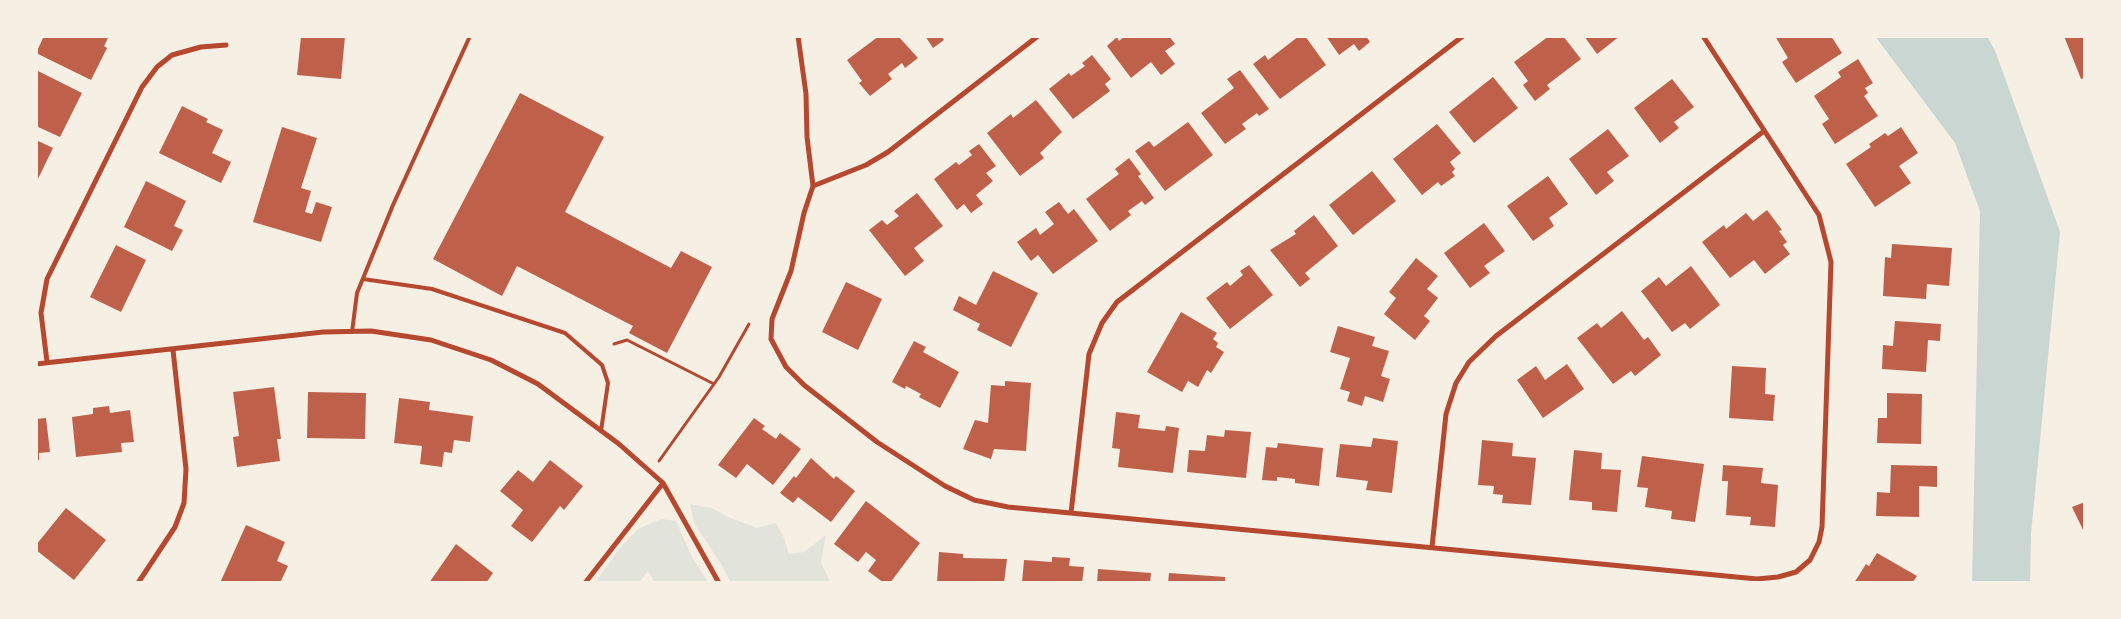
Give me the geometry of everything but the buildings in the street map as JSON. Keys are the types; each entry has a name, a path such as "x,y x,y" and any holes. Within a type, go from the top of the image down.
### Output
{"street":[{"path":"798,36 806,94 807,137 813,186 804,213 791,271 770,333 786,367 799,381 877,442 945,486 974,500 1008,507 1757,579 1778,577 1796,572 1810,560 1819,542 1822,527 1831,262 1819,215 1703,36"},
{"path":"813,186 866,165 888,152 1038,36"},
{"path":"1071,513 1089,354 1102,323 1117,302 1463,36"},
{"path":"47,362 41,313 47,279 142,87 157,67 172,55 201,47 226,45"},
{"path":"1432,547 1446,414 1456,384 1469,362 1496,336 1764,131"},
{"path":"36,364 324,332 371,331 431,340 491,360 538,384 601,431 663,483 719,583"},
{"path":"138,583 175,526 184,503 186,469 173,350"},
{"path":"585,583 663,483"}],"lane":[{"path":"352,332 358,293 392,205 470,36"},
{"path":"363,280 432,289 565,333 602,365 608,383 601,431"}],"path":[{"path":"664,455 714,384 749,324"},
{"path":"614,344 627,340 714,384"}],"shaded area":[{"path":"1875,36 1987,36 1996,53 2060,232 2031,534 2030,583 1972,583 1980,211 1955,143"},
{"path":"690,504 712,508 728,517 757,528 776,523 784,538 789,554 804,552 826,535 821,563 830,581 834,583 731,583 723,567 694,523"},
{"path":"661,519 676,521 693,559 709,583 655,583 648,571 639,583 595,583 618,550 638,529"}]}
